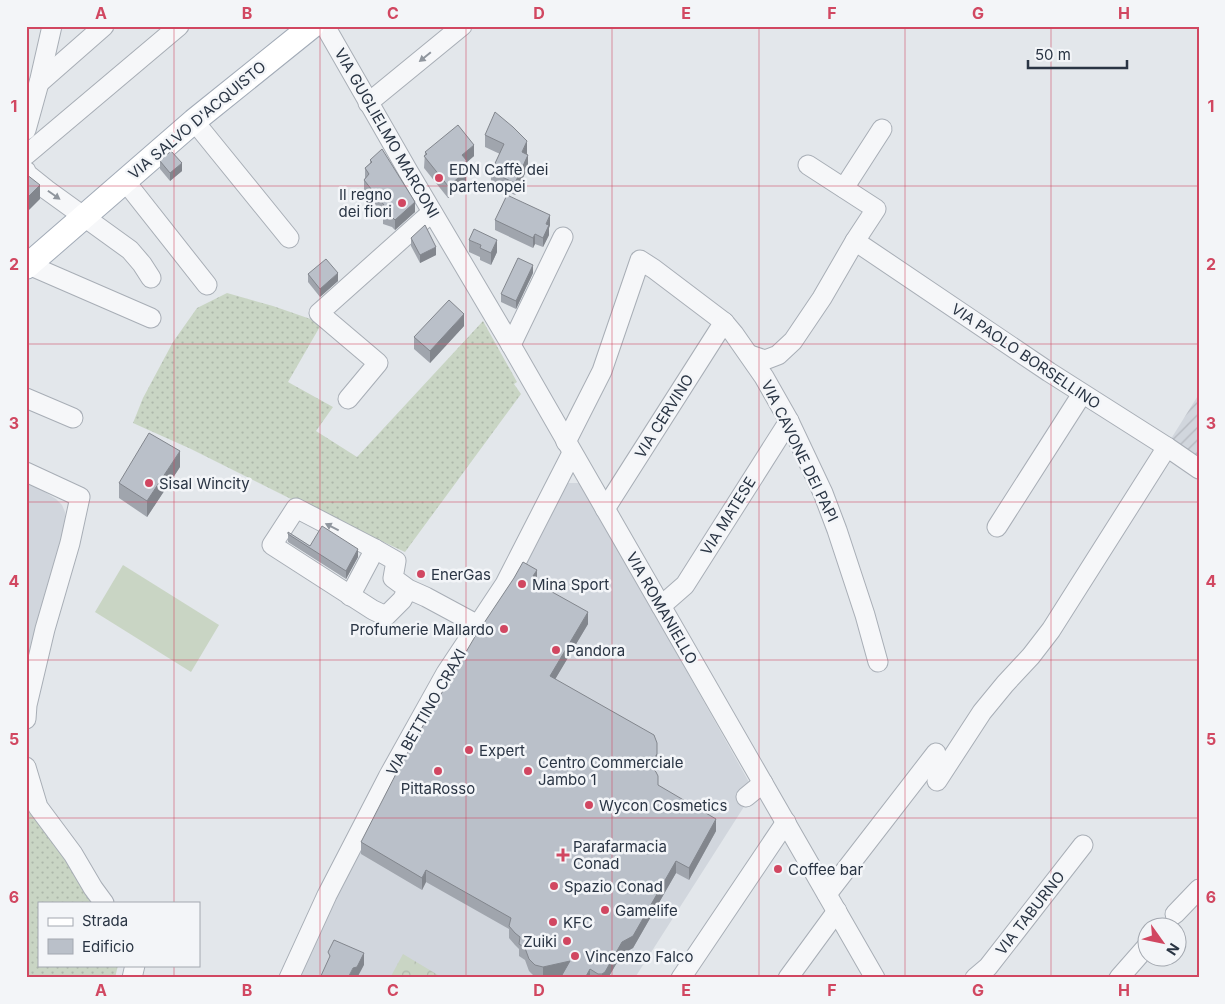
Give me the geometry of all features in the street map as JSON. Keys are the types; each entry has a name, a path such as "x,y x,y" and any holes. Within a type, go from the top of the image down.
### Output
{"main road":[{"name":"VIA SALVO D'ACQUISTO","path":"27,265 194,121 312,26"}],"street":[{"path":"26,130 52,26"},
{"path":"39,83 104,26"},
{"path":"26,155 179,26"},
{"name":"VIA GUGLIELMO MARCONI","path":"325,26 448,239"},
{"path":"368,103 462,26"},
{"path":"194,121 289,238"},
{"path":"844,188 882,129"},
{"path":"750,355 764,360 778,355 794,341 876,209 808,166"},
{"path":"26,171 47,190 130,250 151,278"},
{"path":"125,181 207,285"},
{"path":"348,399 378,363 319,313 432,212"},
{"path":"512,345 563,237"},
{"name":"VIA ROMANIELLO","path":"448,239 512,345 875,978"},
{"name":"VIA PAOLO BORSELLINO","path":"855,241 1082,394 1168,447 1199,469"},
{"name":"VIA CAVONE DEI PAPI","path":"640,260 724,322 750,355 764,377 789,421 838,530 878,662"},
{"name":"VIA BETTINO CRAXI","path":"289,978 328,887 386,780 421,702 446,673 505,584 569,447 571,431 602,371 640,260"},
{"path":"27,265 151,318"},
{"name":"VIA CERVINO","path":"605,510 724,322"},
{"path":"997,527 1082,394"},
{"path":"26,398 73,418"},
{"name":"VIA MATESE","path":"661,606 685,585 789,421"},
{"path":"937,781 982,712 1051,630 1168,447"},
{"path":"26,472 80,497 70,543 45,629 26,705 26,719"},
{"path":"408,589 402,600 386,616 350,596 272,545 296,508 396,561 393,578 408,589 478,625"},
{"path":"350,596 376,549"},
{"path":"827,894 936,753"},
{"path":"26,767 38,807 73,854 103,902"},
{"path":"746,797 763,783"},
{"path":"681,978 786,822"},
{"name":"VIA TABURNO","path":"975,978 988,967 1083,845"},
{"path":"1174,916 1199,890"},
{"path":"788,978 837,911"},
{"path":"1119,978 1138,956"}],"shaded area":[{"path":"1199,394 1199,462 1169,442"},
{"path":"26,480 56,499 62,505 67,527 26,661"},
{"path":"568,483 581,483 754,791 636,976 638,978 298,978 391,784 521,571"}],"green space":[{"path":"227,293 322,323 288,382 333,407 316,431 357,457 483,321 517,382 514,384 521,394 405,552 133,423 143,398 173,342 197,308"},
{"path":"123,565 219,625 191,672 95,612"},
{"path":"32,810 96,902 38,902 38,966 118,966 115,978 26,978 26,812"},
{"path":"403,954 443,978 390,978"}],"building":[{"path":"495,112 527,141 522,152 528,155 515,183 491,172 504,144 485,135"},
{"path":"458,125 474,145 462,155 467,161 461,166 466,172 448,186 424,156 427,154 425,152"},
{"path":"382,149 415,202 395,220 383,214 384,205 364,180 369,174 365,168 372,162 370,160"},
{"path":"171,151 182,163 170,173 160,161"},
{"path":"26,174 40,185 26,199"},
{"path":"507,195 550,215 546,224 549,225 543,238 535,234 533,238 495,220"},
{"path":"425,225 436,247 420,255 411,238"},
{"path":"474,229 497,240 491,253 480,248 481,245 469,240"},
{"path":"518,258 533,265 516,301 501,294"},
{"path":"326,259 338,273 320,289 308,274"},
{"path":"449,300 464,314 430,351 414,337"},
{"path":"149,433 180,451 147,501 119,483"},
{"path":"322,526 358,549 346,571 288,534 288,532 310,546"},
{"name":"Centro Commerciale Jambo 1","path":"523,562 537,570 533,576 545,588 588,612 550,676 654,735 657,743 657,754 650,765 658,776 658,785 716,819 689,868 676,861 633,936 622,942 605,972 598,974 590,969 585,978 566,978 562,975 570,961 543,967 535,965 529,959 525,948 519,944 520,937 509,926 511,918 426,870 422,878 361,842 434,706 476,635"},
{"path":"334,940 364,953 357,967 353,968 348,978 320,978 330,956 328,952"}],"place":[{"name":"EDN Caffè dei partenopei","path":"439,178"},
{"name":"Il regno dei fiori","path":"402,203"},
{"name":"Sisal Wincity","path":"149,483"},
{"name":"EnerGas","path":"421,574"},
{"name":"Mina Sport","path":"522,584"},
{"name":"Profumerie Mallardo","path":"504,629"},
{"name":"Pandora","path":"556,650"},
{"name":"Expert","path":"469,750"},
{"name":"PittaRosso","path":"438,771"},
{"name":"Centro Commerciale Jambo 1","path":"528,771"},
{"name":"Wycon Cosmetics","path":"589,805"},
{"name":"Parafarmacia Conad","path":"563,855"},
{"name":"Coffee bar","path":"778,869"},
{"name":"Spazio Conad","path":"554,886"},
{"name":"Gamelife","path":"605,910"},
{"name":"KFC","path":"553,922"},
{"name":"Zuiki","path":"567,941"},
{"name":"Vincenzo Falco","path":"575,956"}]}
